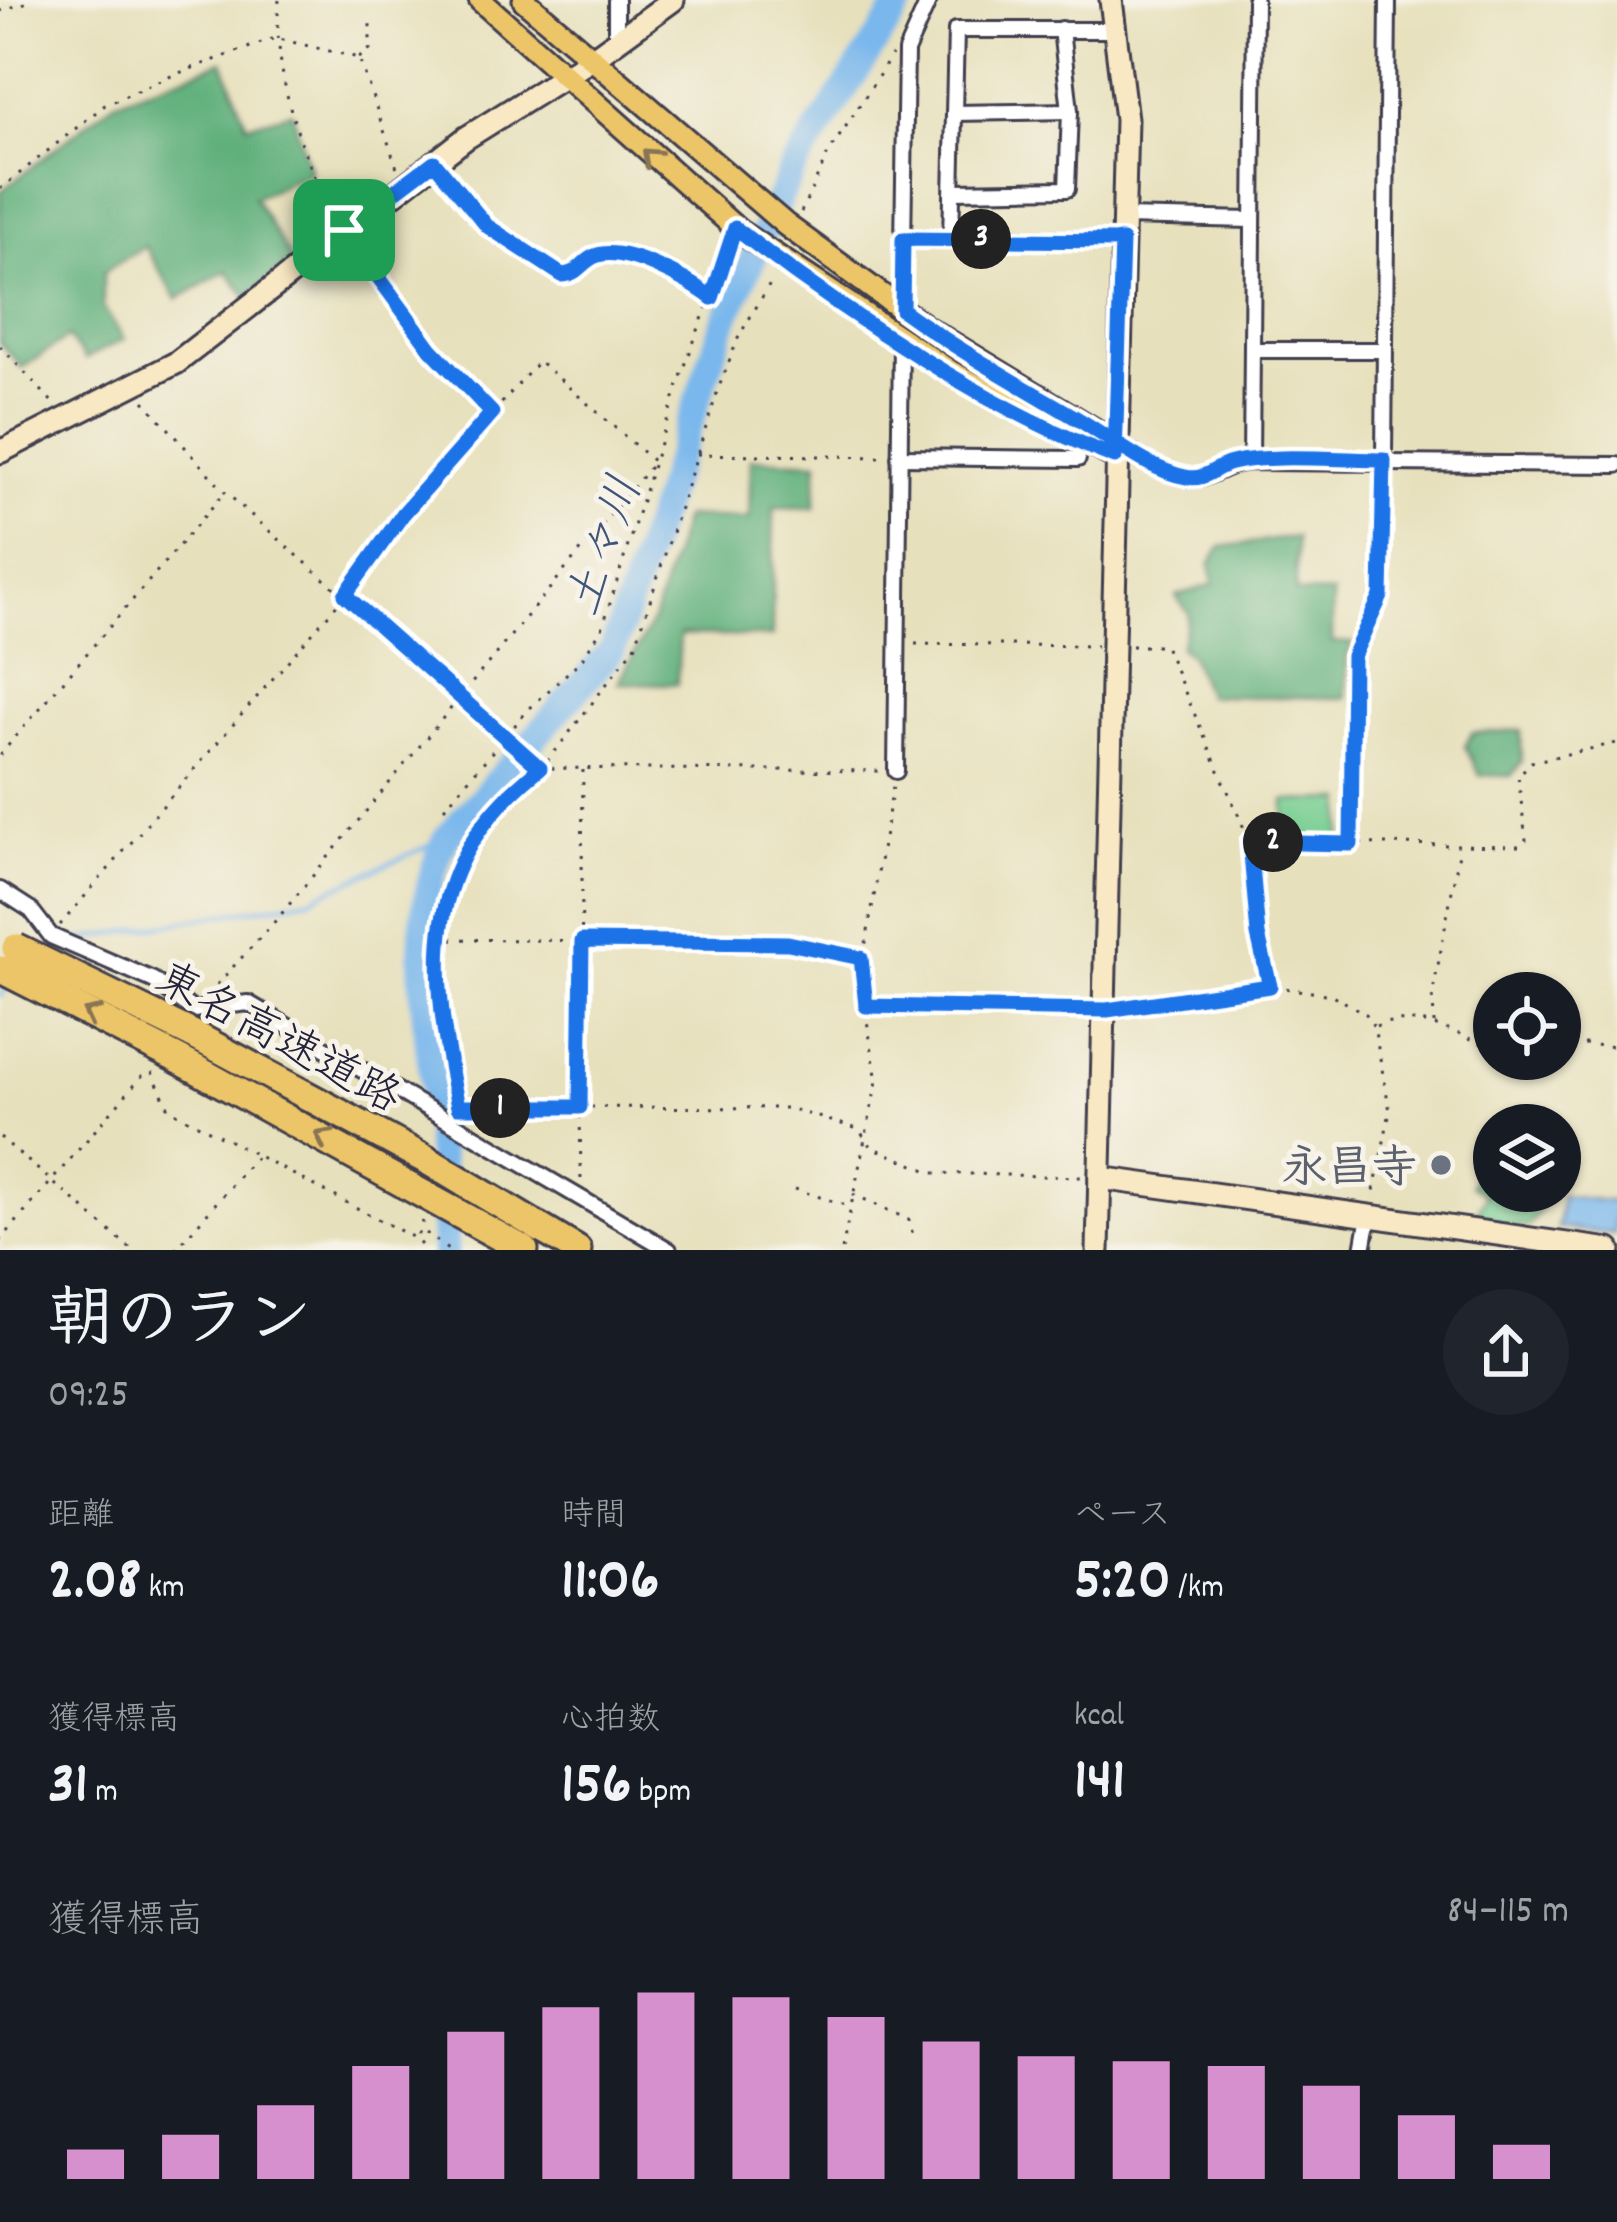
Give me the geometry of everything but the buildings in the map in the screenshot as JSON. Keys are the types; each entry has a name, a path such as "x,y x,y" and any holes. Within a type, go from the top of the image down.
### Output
{"highway":[{"name":"東名高速道路","path":"5,957 193,1022 578,1250"},
{"name":"東名高速道路","path":"5,957 425,1202 456,1210 524,1250"}],"main road":[{"path":"480,0 737,230 901,341 1057,431 1115,449"},
{"path":"524,0 789,227 902,310 1115,449"}],"street":[{"path":"616,0 616,43"},
{"path":"0,452 176,363 434,162 616,43 673,0"},
{"path":"902,310 906,51 929,0"},
{"path":"1098,1250 1126,119 1111,0"},
{"path":"1251,462 1255,0"},
{"path":"1384,460 1388,0"},
{"path":"953,191 1067,188 1070,111 1061,29"},
{"path":"951,239 956,30 1117,29"},
{"path":"955,113 1070,111"},
{"path":"1123,217 1252,220"},
{"path":"903,239 1122,241"},
{"path":"896,771 901,341"},
{"path":"1252,350 1384,350"},
{"path":"1115,449 1196,478 1231,463 1251,462 1617,466"},
{"path":"899,457 1078,460"},
{"path":"0,890 31,910 51,936 153,980 193,1022 248,1003 670,1250"},
{"path":"1100,1178 1610,1250"},
{"path":"1363,1250 1369,1216"}],"path":[{"path":"0,11 34,0"},
{"path":"279,0 275,38 313,170 344,230 431,349 492,413"},
{"path":"359,58 370,49 370,23"},
{"path":"789,227 827,154 916,25"},
{"path":"0,188 105,105 275,38 359,58"},
{"path":"359,58 404,185"},
{"path":"434,162 487,226 562,275 574,274 593,257 621,253 690,282 712,298"},
{"path":"444,808 580,660 602,629 654,462 737,230"},
{"path":"778,258 739,336 635,646 538,766 469,841 445,895 437,939 442,1027 458,1107 788,1108 864,1135 872,1147 933,1174 1100,1178"},
{"path":"0,346 68,420"},
{"path":"51,936 345,595 403,514 538,361 654,462"},
{"path":"134,388 225,492 538,766 896,771 861,958 877,1081 842,1250"},
{"path":"696,454 899,457"},
{"path":"1351,844 1353,656 1381,596 1384,460"},
{"path":"193,1022 654,462"},
{"path":"0,755 225,492"},
{"path":"897,644 1165,646 1250,842 1258,935 1270,986"},
{"path":"1250,842 1520,846 1526,840 1518,776 1531,762 1617,743"},
{"path":"582,1198 584,769"},
{"path":"1434,1024 1433,992 1460,845"},
{"path":"437,939 788,943 861,958"},
{"path":"866,1006 1107,1010 1270,986 1332,995 1366,1014 1375,1027 1390,1111 1369,1216"},
{"path":"1375,1027 1395,1019 1434,1024 1473,1040"},
{"path":"1581,1044 1617,1047"},
{"path":"0,1241 149,1068 170,1109 416,1239 425,1250"},
{"path":"462,1130 469,1109"},
{"path":"0,1137 131,1250"},
{"path":"176,1250 257,1155"},
{"path":"795,1189 851,1207"},
{"path":"854,1194 909,1220 914,1239"},
{"path":"416,1239 423,1231 425,1202"},
{"path":"423,1231 448,1250"}],"green space":[{"path":"223,61 247,125 292,112 310,172 254,198 292,261 247,297 227,271 177,299 145,246 103,272 103,307 124,339 85,359 68,337 22,368 0,343 0,192 114,102"},
{"path":"751,459 818,462 815,508 774,507 772,637 680,635 677,684 618,683 654,618 684,517 749,519"},
{"path":"1296,537 1296,593 1333,594 1332,642 1353,643 1347,656 1346,698 1207,696 1190,655 1180,647 1189,614 1176,596 1214,584 1210,564 1221,547"},
{"path":"1521,730 1522,761 1511,776 1480,775 1465,747 1472,733"},
{"path":"1344,800 1341,838 1286,837 1285,801"},
{"path":"1477,1212 1538,1212 1528,1227 1473,1221"}],"water":[{"path":"1581,1198 1617,1202 1614,1234 1558,1228 1560,1212 1581,1212"}],"waterway":[{"name":"土々川","path":"445,1250 422,968 422,936 433,871 446,838 613,649 723,325 792,170 903,0"},
{"path":"73,941 309,899 446,838"},
{"path":"0,996 11,982"}],"place":[{"name":"永昌寺","path":"1441,1165"}],"route":[{"path":"344,230 431,349 492,413 403,514 345,595 540,768 469,841 445,895 438,926 438,974 442,1027 458,1107 580,1107 582,941 788,943 861,958 866,1006 1107,1010 1270,986 1258,935 1257,868 1250,842 1351,844 1353,656 1381,596 1384,460 1231,463 1205,477 1187,478 1154,464 1115,442 1080,420 1001,376 902,310 903,239 1122,241 1116,385 1115,442 1115,457 1057,431 951,372 735,228 712,298 690,282 621,253 593,257 574,274 562,275 487,226 434,162 344,230"}]}
